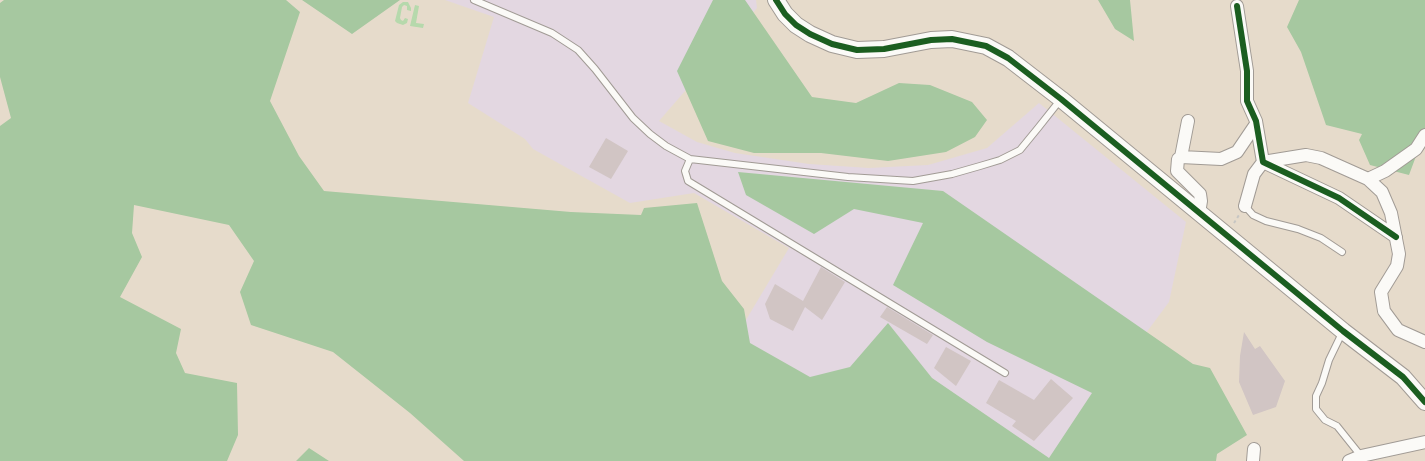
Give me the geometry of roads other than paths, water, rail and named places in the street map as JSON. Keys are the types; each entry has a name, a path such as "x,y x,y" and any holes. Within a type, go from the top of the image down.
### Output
{"street":[{"path":"776,0 785,14 796,25 810,34 832,44 857,50 884,49 931,40 952,39 986,46 1008,58 1061,99 1343,331 1403,377 1425,402"},
{"path":"1237,6 1247,71 1247,101 1256,124 1263,162"},
{"path":"1188,121 1181,157 1178,159 1177,171 1200,194 1201,201 1199,213"},
{"path":"1181,157 1221,159 1226,157 1237,152 1256,124"},
{"path":"1368,179 1385,171 1416,149 1425,135"},
{"path":"1245,206 1254,174 1263,162 1306,155 1320,158 1368,179 1382,192 1391,213 1399,254 1397,266 1381,292 1384,311 1398,330 1425,342"},
{"path":"1263,162 1339,198 1396,238"},
{"path":"1349,461 1361,456 1425,442"},
{"path":"1253,461 1254,449"}],"lane":[{"path":"474,0 552,33 578,50 595,69 633,118 650,134 666,146 690,159 848,177 913,181 952,174 980,166 1000,160 1020,150 1061,99"},
{"path":"690,159 685,171 688,181 1005,373"},
{"path":"1245,206 1253,215 1266,221 1298,229 1321,238 1342,252"},
{"path":"1343,331 1329,360 1322,383 1316,396 1316,409 1325,420 1337,426 1361,456"}]}
